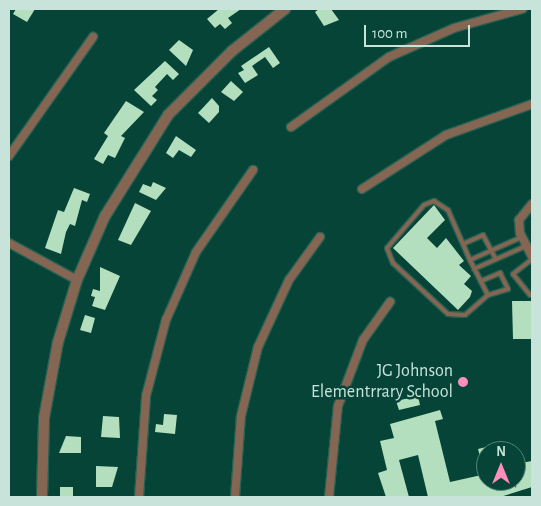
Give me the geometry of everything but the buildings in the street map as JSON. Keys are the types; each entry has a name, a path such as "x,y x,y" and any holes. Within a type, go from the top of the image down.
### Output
{"street":[{"path":"42,497 46,410 58,342 77,280 105,216 168,115 232,51 285,9"},
{"path":"291,127 389,57 454,28 522,9"},
{"path":"9,156 93,37"},
{"path":"362,189 446,135 532,104"},
{"path":"140,497 146,396 166,320 196,252 253,170"},
{"path":"530,205 519,220 522,237 532,258"},
{"path":"235,497 241,416 258,347 290,280 320,237"},
{"path":"9,243 77,280"},
{"path":"329,497 338,406 363,340 390,302"}],"lane":[{"path":"481,281 500,273 508,288 488,295 465,315 448,314 388,257 388,248 424,205 434,202 448,210 474,269 488,295"},
{"path":"463,244 483,235 496,259"},
{"path":"470,260 522,237"},
{"path":"474,269 526,246"},
{"path":"530,295 514,280 514,274 532,258"}],"place":[{"name":"JG Johnson Elementrrary School","path":"463,382"}]}
